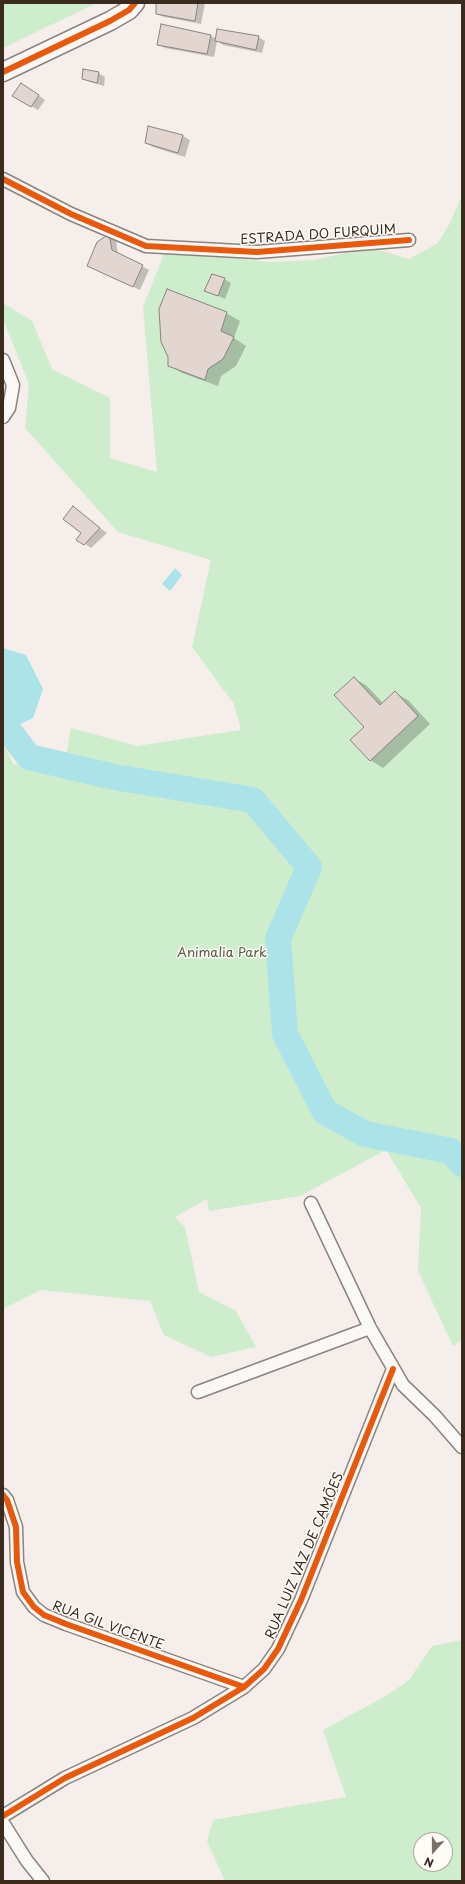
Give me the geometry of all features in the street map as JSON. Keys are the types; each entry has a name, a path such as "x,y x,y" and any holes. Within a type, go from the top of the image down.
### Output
{"street":[{"path":"3,72 110,21 128,10 135,3"},
{"name":"ESTRADA DO FURQUIM","path":"3,179 71,214 146,246 257,252 409,240"},
{"path":"3,360 13,385 9,408 3,417"},
{"path":"311,1204 370,1328 393,1370 409,1393 435,1416 462,1447"},
{"path":"198,1392 370,1328"},
{"name":"RUA LUIZ VAZ DE CAMÕES","path":"3,1816 65,1778 193,1718 244,1687 264,1669 287,1631 301,1600 393,1370"},
{"name":"RUA GIL VICENTE","path":"3,1495 7,1500 16,1527 17,1562 23,1592 34,1607 44,1615 244,1687"},
{"path":"3,1823 27,1861 43,1881"}],"green space":[{"path":"3,3 97,3 3,48"},
{"name":"Animalia Park","path":"462,195 462,1340 453,1346 418,1271 421,1208 386,1150 300,1196 209,1211 207,1199 175,1217 185,1227 199,1292 236,1311 256,1347 211,1357 164,1335 150,1301 41,1290 3,1309 3,744 14,765 66,757 71,728 137,746 241,730 234,704 192,647 211,560 118,532 25,428 29,384 3,319 3,303 32,321 52,369 110,398 110,458 157,472 143,307 166,249 268,262 315,260 370,247 409,259 438,243 450,223"},
{"path":"462,1640 462,1881 225,1881 207,1841 213,1820 346,1797 323,1730 386,1696 409,1680 432,1646"}],"water":[{"path":"175,568 182,575 170,591 162,584"},
{"path":"3,648 26,655 43,689 33,718 8,730 3,723"}],"building":[{"path":"156,3 198,3 195,21 156,14"},
{"path":"161,24 211,35 207,54 157,45"},
{"path":"217,29 259,36 256,50 215,41"},
{"path":"83,69 99,72 97,83 82,79"},
{"path":"21,83 39,95 31,107 12,96"},
{"path":"148,126 183,135 178,153 145,143"},
{"path":"109,234 112,250 143,265 133,287 87,266 97,242"},
{"path":"212,274 225,278 218,296 204,291"},
{"path":"167,289 227,312 221,331 234,337 223,359 208,369 205,380 168,366 168,357 161,342 159,309"},
{"path":"73,506 100,528 84,545 76,540 81,533 63,519"},
{"path":"354,677 380,705 395,691 418,716 370,761 350,740 364,727 334,695"}],"waterway":[{"path":"3,723 29,757 114,777 253,800 309,867 278,939 285,1034 325,1112 365,1134 451,1151 462,1164"}],"cycle path":[{"path":"3,72 110,21 129,10 135,3"},
{"path":"3,179 71,214 146,246 257,252 409,240"},
{"path":"3,1816 65,1778 193,1718 244,1687 264,1669 278,1649 301,1600 393,1369"},
{"path":"3,1495 7,1500 16,1527 17,1562 23,1592 34,1607 44,1615 244,1687"}]}
